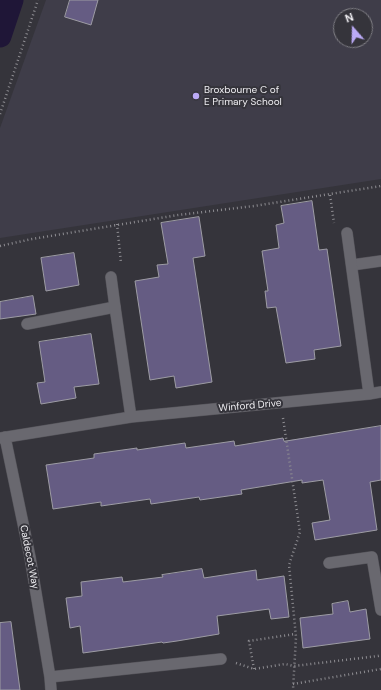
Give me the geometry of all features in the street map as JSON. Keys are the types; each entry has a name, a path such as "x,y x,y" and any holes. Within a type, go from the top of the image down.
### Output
{"street":[{"path":"347,233 369,394"},
{"path":"352,265 381,261"},
{"path":"111,277 114,307 131,417"},
{"path":"27,324 114,307"},
{"name":"Winford Drive","path":"3,438 131,417 381,392"},
{"name":"Caldecot Way","path":"3,438 30,557 51,690"},
{"path":"329,563 372,557 381,610"},
{"path":"50,677 222,659"}],"path":[{"path":"0,114 38,0"},
{"path":"0,246 116,224 254,206 381,186"},
{"path":"330,194 334,226 347,233"},
{"path":"116,224 122,268"},
{"path":"280,403 300,532 289,565 295,634 293,690"},
{"path":"254,669 249,641 295,634"},
{"path":"222,659 254,669 285,664 294,666 381,655"},
{"path":"293,684 381,670"}],"shaded area":[{"name":"Broxbourne C of E Primary School","path":"46,0 381,0 381,179 0,238 0,128"}],"building":[{"path":"70,0 98,0 91,25 65,17"},
{"path":"312,201 319,250 327,249 341,346 314,350 315,359 286,363 276,307 267,308 265,291 268,291 262,251 279,248 276,225 284,223 281,206"},
{"path":"199,217 205,256 193,258 212,382 176,388 174,376 150,380 135,281 159,277 157,265 168,264 161,223"},
{"path":"74,253 79,285 46,291 41,258"},
{"path":"33,296 36,314 0,319 0,302"},
{"path":"91,334 99,384 74,387 76,398 41,404 37,383 45,382 39,342"},
{"path":"381,426 381,480 370,482 377,530 315,540 312,523 330,520 323,480 302,483 302,480 241,490 242,494 200,500 199,497 151,504 150,499 101,506 101,502 53,509 46,465 94,458 94,454 137,448 137,450 185,443 186,448 234,441 235,446 283,438 284,441"},
{"path":"202,569 204,578 256,570 257,580 284,576 289,617 271,619 269,609 217,616 219,634 83,653 80,626 70,628 66,598 82,596 81,582 122,577 123,582 163,577 162,575"},
{"path":"348,601 350,612 366,609 370,639 303,648 300,618 333,614 332,604"},
{"path":"11,622 20,690 0,690 0,623"}],"waterway":[{"path":"0,36 12,0"}],"place":[{"name":"Broxbourne C of E Primary School","path":"196,96"}]}
